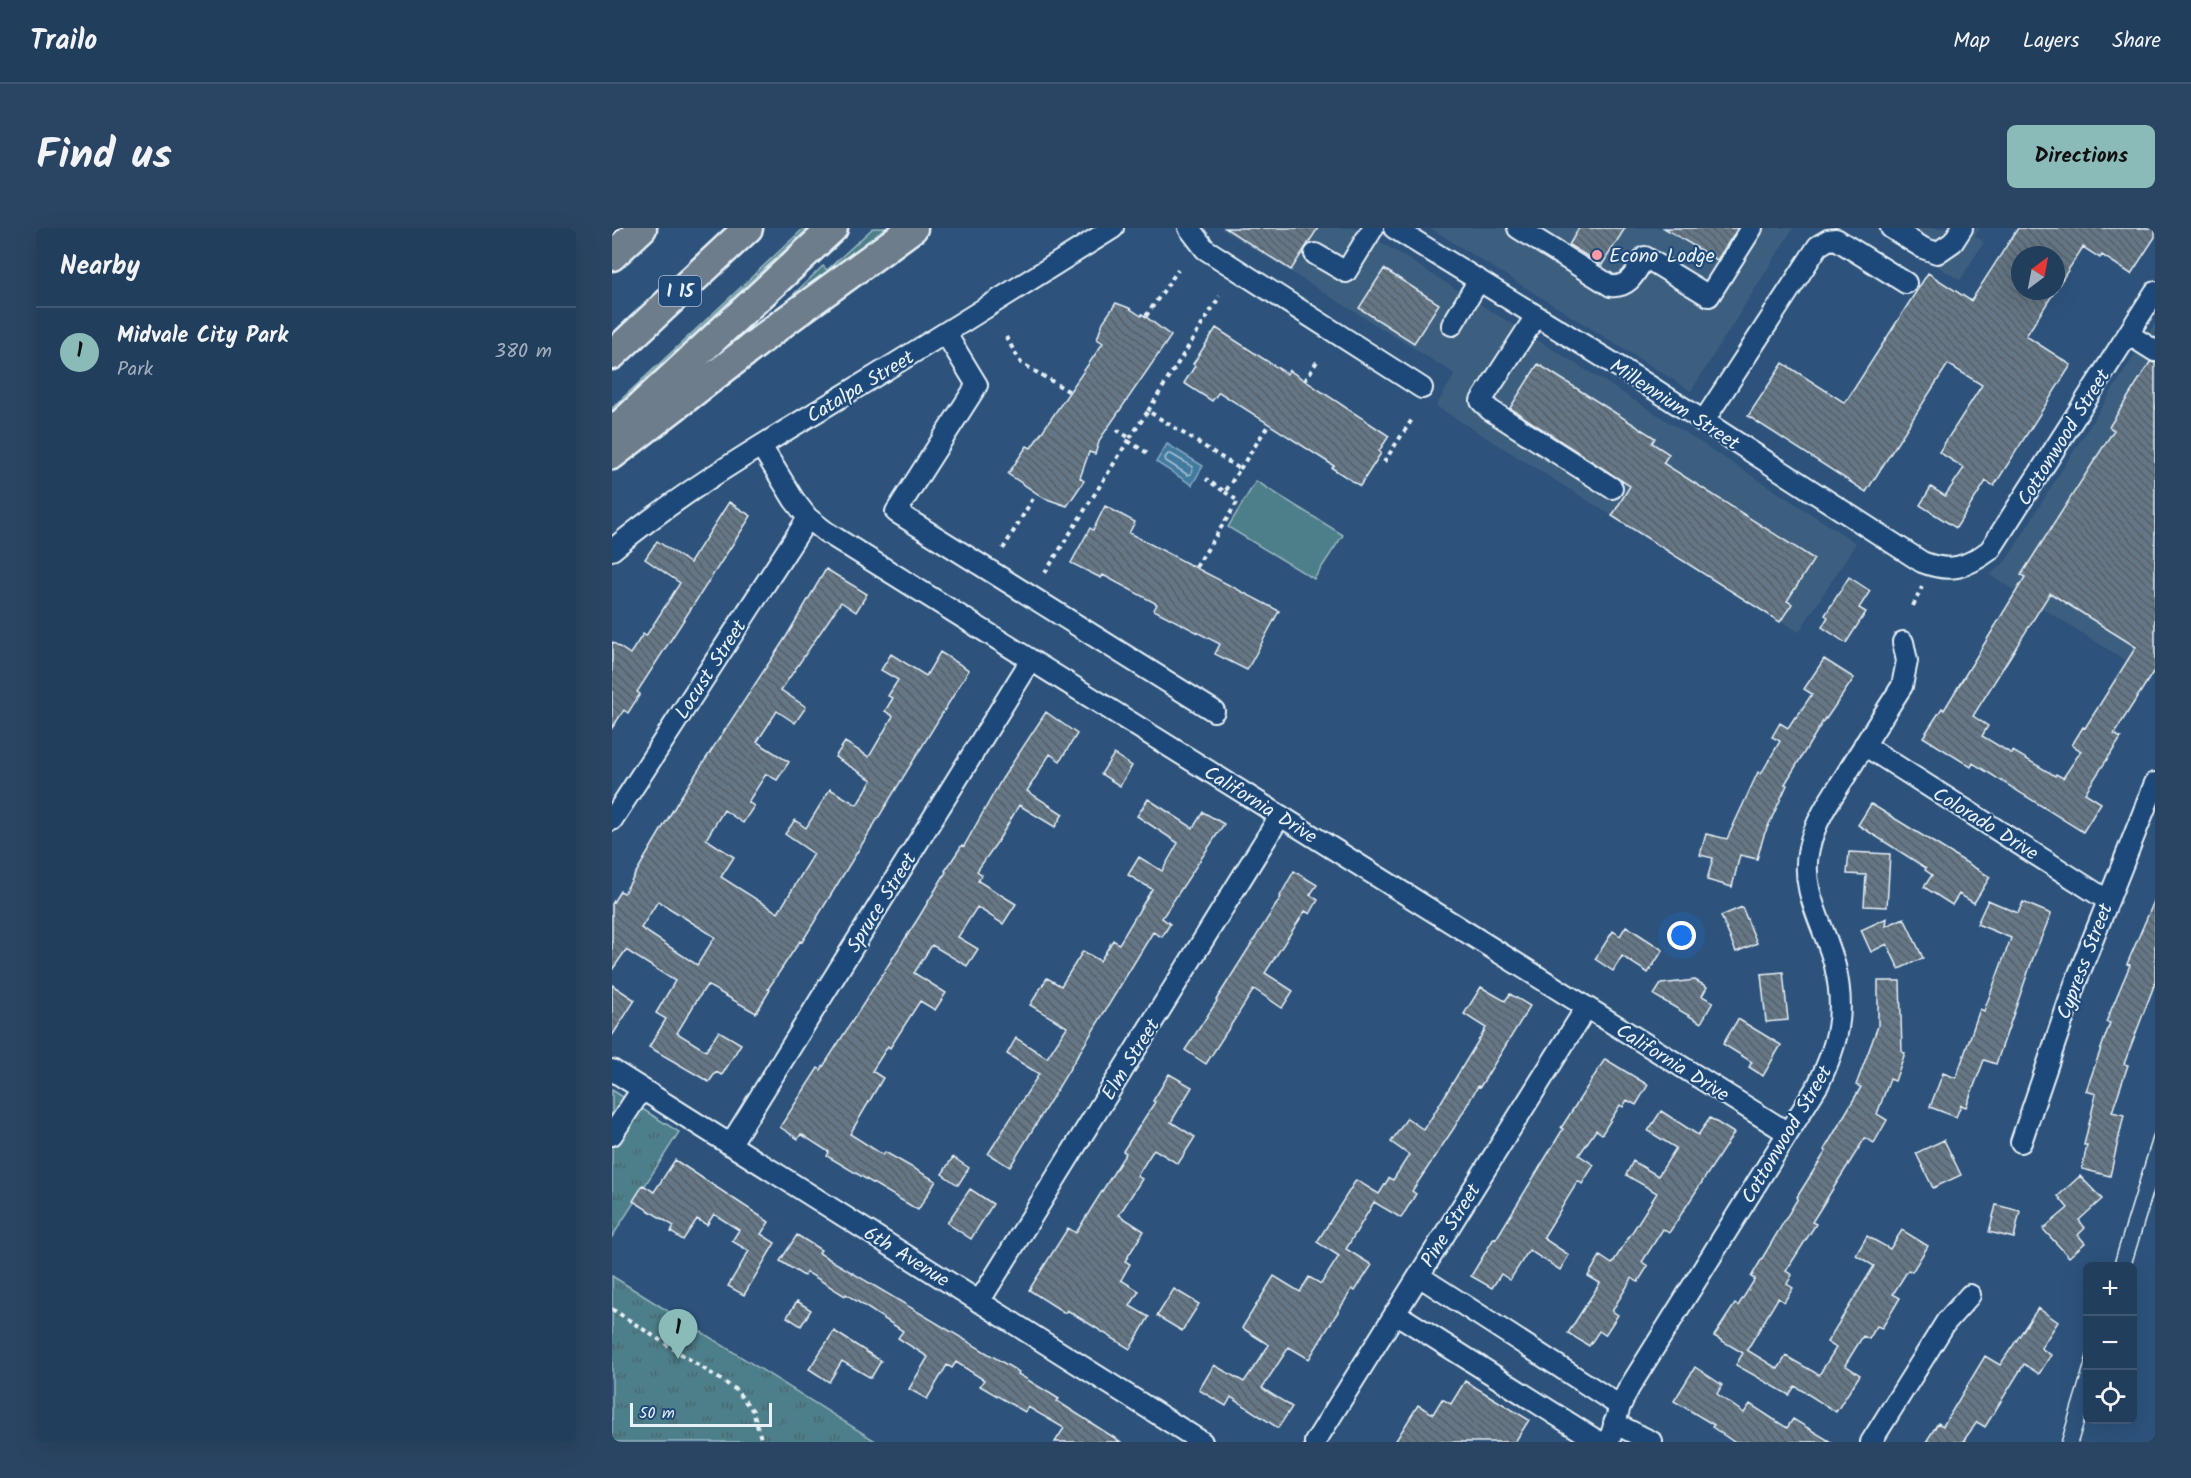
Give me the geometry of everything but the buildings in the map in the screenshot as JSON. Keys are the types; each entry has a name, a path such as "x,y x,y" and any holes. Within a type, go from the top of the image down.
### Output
{"highway":[{"path":"612,256 642,228"},
{"name":"I 15","path":"612,355 748,228"},
{"path":"612,433 832,228"},
{"path":"612,455 784,322 912,228"}],"street":[{"name":"Catalpa Street","path":"612,550 653,516 761,446 946,333 1111,228"},
{"path":"1189,228 1204,249 1422,388"},
{"path":"1315,254 1346,272 1373,228"},
{"name":"Millennium Street","path":"1394,228 1922,562 1947,569 1959,567"},
{"path":"1518,228 1611,286 1620,287 1628,284 1645,257 1710,296 1752,228"},
{"path":"1892,228 1923,248 1937,253 1953,242 1962,228"},
{"path":"1703,422 1818,246 1828,240 1836,239 1906,284"},
{"path":"1452,325 1479,280"},
{"name":"Cottonwood Street","path":"1959,567 1978,559 1990,550 2000,537 2128,334 2149,314 2155,292"},
{"path":"1536,316 1481,401 1490,410 1612,489"},
{"path":"946,333 977,386 896,512 1214,711"},
{"path":"2128,334 2155,351"},
{"name":"California Drive","path":"761,446 794,500 808,518 826,532 1788,1133"},
{"name":"Locust Street","path":"612,820 808,518"},
{"name":"Cottonwood Street","path":"1609,1442 1617,1414 1818,1085 1831,1058 1840,1029 1839,992 1834,965 1811,902 1807,875 1809,848 1820,816 1902,686 1907,661 1903,642"},
{"name":"Spruce Street","path":"730,1144 1032,660"},
{"name":"Colorado Drive","path":"1864,745 2107,900"},
{"name":"Cypress Street","path":"2021,1142 2075,984 2155,783"},
{"name":"Elm Street","path":"979,1302 1280,816"},
{"name":"Pine Street","path":"1315,1442 1586,1008"},
{"name":"6th Avenue","path":"612,1071 1202,1442"},
{"path":"612,1135 642,1089"},
{"path":"1419,1276 1617,1414 1652,1442"},
{"path":"1871,1442 1946,1322 1970,1295"},
{"path":"1395,1313 1599,1442"}],"path":[{"path":"1146,316 1178,270"},
{"path":"1046,573 1220,296"},
{"path":"1006,337 1021,363 1070,392"},
{"path":"1305,381 1319,358"},
{"path":"1148,411 1240,470"},
{"path":"1384,462 1413,418"},
{"path":"1225,492 1269,424"},
{"path":"1117,430 1149,454"},
{"path":"1196,567 1238,501 1206,479"},
{"path":"1003,549 1035,495"},
{"path":"1913,606 1922,587"},
{"path":"612,1309 735,1389 753,1411 762,1442"}],"shaded area":[{"path":"1220,228 1358,228 1653,412 1856,543 1799,632 1436,406 1455,374"},
{"path":"1430,228 1793,228 1691,391"},
{"path":"1876,228 1980,228 1975,236 1984,242 1960,280"},
{"path":"2155,323 2155,679 1990,575 2005,562 2014,549"}],"green space":[{"path":"804,228 808,228 612,410 612,408"},
{"path":"873,228 888,228 773,317 772,315 823,266 827,270"},
{"path":"1256,481 1343,535 1314,579 1228,527"},
{"path":"612,1090 679,1132 612,1237"},
{"path":"612,1276 877,1442 612,1442"}],"water":[{"path":"1167,444 1203,466 1192,485 1156,462"}],"tram line":[{"path":"2114,1262 2155,1130"},
{"path":"2132,1262 2155,1187"},
{"path":"2061,1442 2083,1369"},
{"path":"2078,1442 2084,1424"}],"place":[{"name":"Econo Lodge","path":"1597,255"},
{"name":"Midvale City Park","path":"678,1359"}]}
